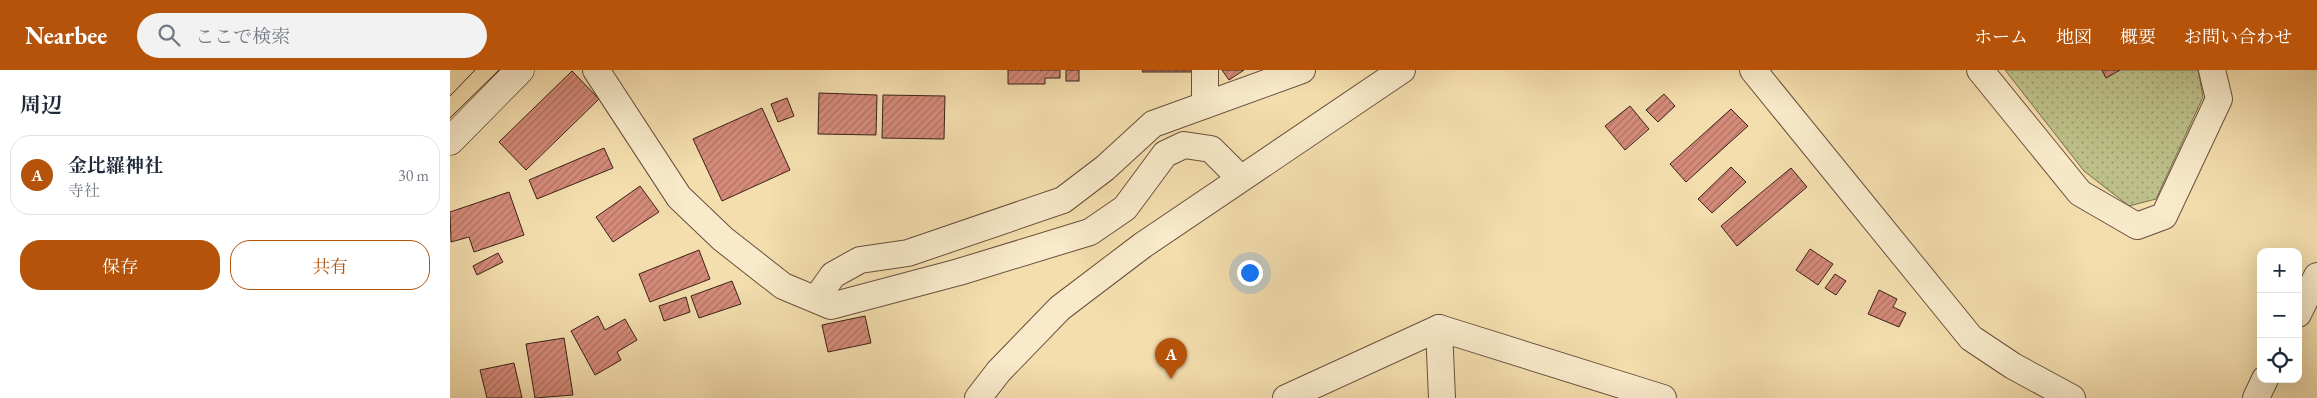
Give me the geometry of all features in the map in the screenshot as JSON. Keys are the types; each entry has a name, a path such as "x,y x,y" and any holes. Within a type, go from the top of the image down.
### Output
{"main road":[{"path":"450,141 520,70"}],"street":[{"path":"596,70 679,197 723,240 783,286 831,306 959,272 1090,232 1125,208 1165,154 1184,145 1211,149 1240,178"},
{"path":"1205,70 1205,105"},
{"path":"816,300 834,275 860,260 908,253 1062,200 1105,168 1153,124 1302,70"},
{"path":"978,398 999,371 1060,308 1143,245 1402,70"},
{"path":"1753,70 1971,338 2013,366 2072,398"},
{"path":"1980,70 2080,193 2137,226 2164,216 2219,99 2212,70"},
{"path":"2302,306 2317,276"},
{"path":"1439,328 1442,398"},
{"path":"1286,398 1439,328 1663,398"},
{"path":"2256,398 2263,383"}],"green space":[{"path":"2005,70 2198,70 2203,97 2156,199 2129,206 2084,171"}],"building":[{"path":"1008,70 1060,70 1060,78 1045,78 1045,84 1008,84"},
{"path":"1066,70 1079,70 1079,81 1066,81"},
{"path":"1143,70 1192,70 1192,72 1142,72"},
{"path":"1222,70 1244,70 1229,80"},
{"path":"2102,70 2120,70 2106,78"},
{"path":"572,71 599,99 526,170 499,142"},
{"path":"819,93 877,95 876,135 818,134"},
{"path":"1664,94 1675,106 1658,122 1646,110"},
{"path":"883,95 945,96 944,139 882,138"},
{"path":"787,98 794,116 778,122 771,104"},
{"path":"1630,106 1649,129 1625,150 1605,126"},
{"path":"762,108 790,170 722,201 693,139"},
{"path":"1731,109 1748,126 1686,182 1670,164"},
{"path":"604,148 613,168 537,199 529,180"},
{"path":"1731,167 1746,182 1712,213 1698,199"},
{"path":"1791,168 1807,187 1737,246 1721,226"},
{"path":"640,186 659,212 613,242 596,217"},
{"path":"509,192 524,235 474,252 469,237 451,242 450,212"},
{"path":"1810,249 1833,264 1818,285 1796,270"},
{"path":"699,250 710,279 650,302 639,274"},
{"path":"498,253 503,262 477,275 473,266"},
{"path":"1835,274 1846,281 1836,295 1825,288"},
{"path":"732,281 741,304 699,318 691,296"},
{"path":"1879,290 1897,299 1893,307 1906,313 1899,327 1868,314"},
{"path":"686,297 690,312 664,321 659,306"},
{"path":"598,316 605,330 625,319 637,340 617,352 621,360 595,375 571,331"},
{"path":"865,316 871,343 828,352 822,325"},
{"path":"564,338 573,395 535,398 526,344"},
{"path":"514,363 522,398 487,398 480,370"}],"tram line":[{"path":"450,96 475,70"},
{"path":"450,118 499,70"}],"place":[{"name":"金比羅神社","path":"1171,379"}]}
